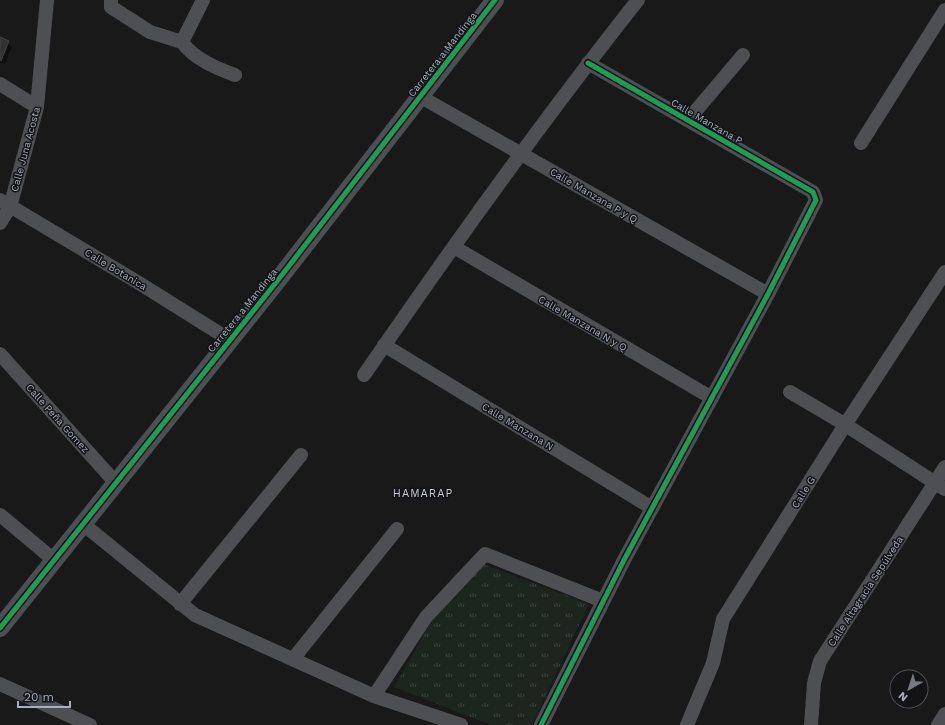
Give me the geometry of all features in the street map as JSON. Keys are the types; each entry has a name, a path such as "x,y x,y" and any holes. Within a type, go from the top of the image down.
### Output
{"street":[{"name":"Calle Juna Acosta","path":"0,223 5,203 37,107 47,0"},
{"path":"111,0 111,7 144,29 182,42 187,49 206,63 217,69 236,74"},
{"path":"182,42 203,0"},
{"name":"Carretera a Mandinga","path":"0,628 230,340 421,97 495,0"},
{"path":"364,374 521,153 588,63 638,0"},
{"path":"861,144 945,10"},
{"path":"688,120 743,55"},
{"name":"Calle Manzana P","path":"588,63 813,192 816,196 816,200 768,294"},
{"path":"0,84 37,107"},
{"name":"Calle Manzana P y Q","path":"421,97 768,294"},
{"name":"Calle Botanica","path":"5,203 133,279 230,340"},
{"name":"Calle Manzana N y Q","path":"454,247 712,398"},
{"name":"Calle G","path":"687,725 713,663 723,619 845,425 945,272"},
{"path":"541,725 603,601 768,294"},
{"name":"Calle Manzana N","path":"384,345 652,508"},
{"name":"Calle Peña Gomez","path":"0,354 116,483"},
{"path":"790,392 845,425 940,486"},
{"path":"180,604 302,455"},
{"name":"Calle Altagracia Sepúlveda","path":"812,725 814,683 820,661 940,486 945,467"},
{"path":"0,515 54,560"},
{"path":"83,524 195,615 374,696 460,725"},
{"path":"293,659 397,529"},
{"path":"374,696 426,617 486,554 603,601"},
{"path":"0,684 90,725"},
{"path":"938,725 945,714"}],"green space":[{"path":"483,564 589,604 532,725 491,725 394,687 432,621"}],"building":[{"path":"0,37 9,41 1,61 0,60"}],"cycle path":[{"path":"0,628 278,280 495,0"},
{"path":"541,725 624,560 768,294 816,200 813,192 588,63"}],"district":[{"name":"HAMARAP","path":"423,493"}]}
